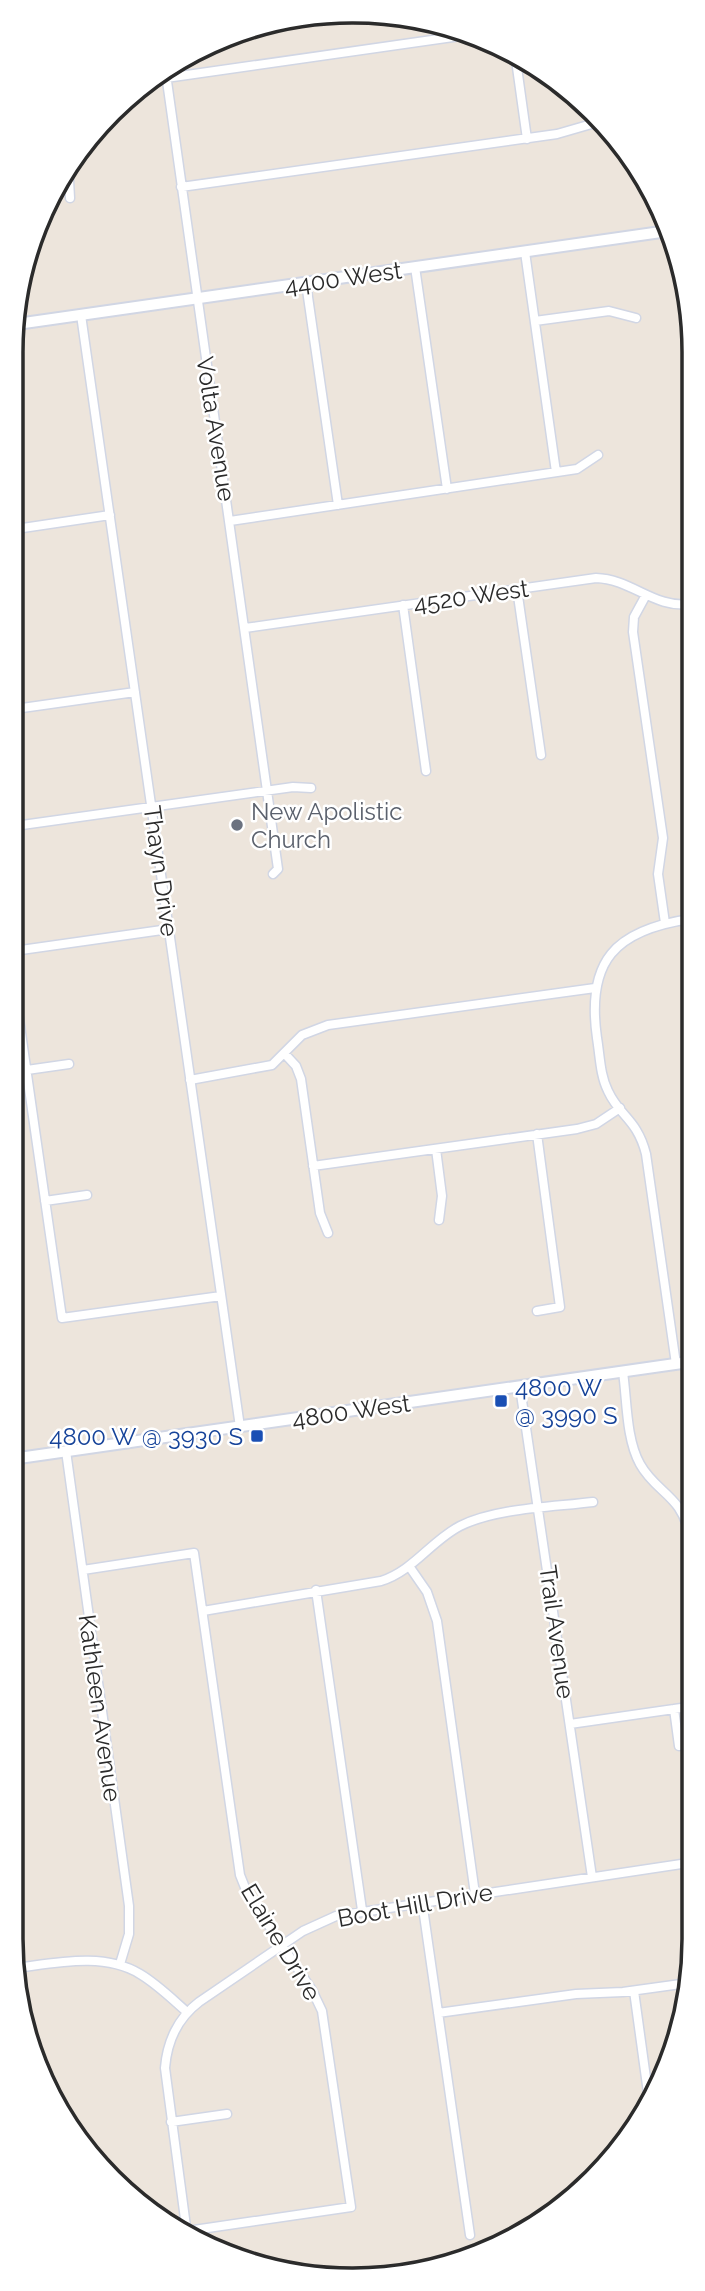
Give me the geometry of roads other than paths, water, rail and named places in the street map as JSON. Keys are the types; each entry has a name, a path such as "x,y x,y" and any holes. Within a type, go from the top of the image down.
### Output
{"main road":[{"name":"4400 West","path":"24,323 659,232"},
{"name":"4800 West","path":"23,1457 682,1363"}],"street":[{"path":"170,77 450,37"},
{"path":"517,67 527,138"},
{"name":"Volta Avenue","path":"166,80 278,869 273,874"},
{"path":"181,187 568,132 591,125"},
{"path":"69,184 70,198"},
{"path":"525,252 556,472"},
{"path":"415,268 447,489"},
{"path":"306,283 338,505"},
{"path":"535,321 609,311 636,318"},
{"name":"Thayn Drive","path":"81,315 240,1427"},
{"path":"230,521 582,468 598,456"},
{"path":"23,528 110,515"},
{"name":"4520 West","path":"245,628 603,578 625,582 668,605 682,604"},
{"path":"517,589 541,755"},
{"path":"646,595 636,611 633,627 663,842 658,874 665,923"},
{"path":"403,605 426,771"},
{"path":"23,708 135,692"},
{"path":"23,825 267,791 311,788"},
{"path":"676,1364 646,1154 637,1128 611,1097 603,1076 595,1020 595,988 616,949 647,928 682,920"},
{"path":"23,950 169,929"},
{"path":"190,1080 264,1069 284,1054 302,1035 328,1025 595,988"},
{"path":"23,1044 62,1318 221,1296"},
{"path":"284,1054 300,1074 320,1213 328,1233"},
{"path":"27,1070 69,1064"},
{"path":"313,1166 596,1124 620,1108"},
{"path":"537,1134 560,1307 537,1311"},
{"path":"436,1149 442,1196 439,1220"},
{"path":"45,1201 87,1195"},
{"path":"623,1372 637,1459 650,1478 678,1505 682,1516"},
{"name":"Trail Avenue","path":"520,1387 592,1877"},
{"name":"Kathleen Avenue","path":"66,1451 129,1906 129,1934 120,1964"},
{"path":"203,1611 381,1581 409,1566 449,1533 468,1523 593,1502"},
{"name":"Elaine Drive","path":"83,1570 194,1553 240,1875 248,1895 312,1990 322,2011 351,2207 201,2231"},
{"path":"409,1566 430,1599 437,1621 475,1894"},
{"path":"316,1590 362,1910"},
{"path":"570,1724 682,1708"},
{"path":"674,1709 679,1746"},
{"name":"Boot Hill Drive","path":"185,2223 171,2122 166,2058 171,2039 187,2012 282,1945 324,1920 362,1910 682,1864"},
{"path":"422,1901 470,2235"},
{"path":"24,1967 87,1961 120,1964 149,1979 187,2012"},
{"path":"438,2013 576,1994 634,1991 679,1984"},
{"path":"634,1991 647,2086"},
{"path":"171,2122 227,2114"}],"place":[{"name":"New Apolistic Church","path":"237,825"},
{"name":"4800 W @ 3990 S","path":"501,1401"},
{"name":"4800 W @ 3930 S","path":"257,1436"}]}
